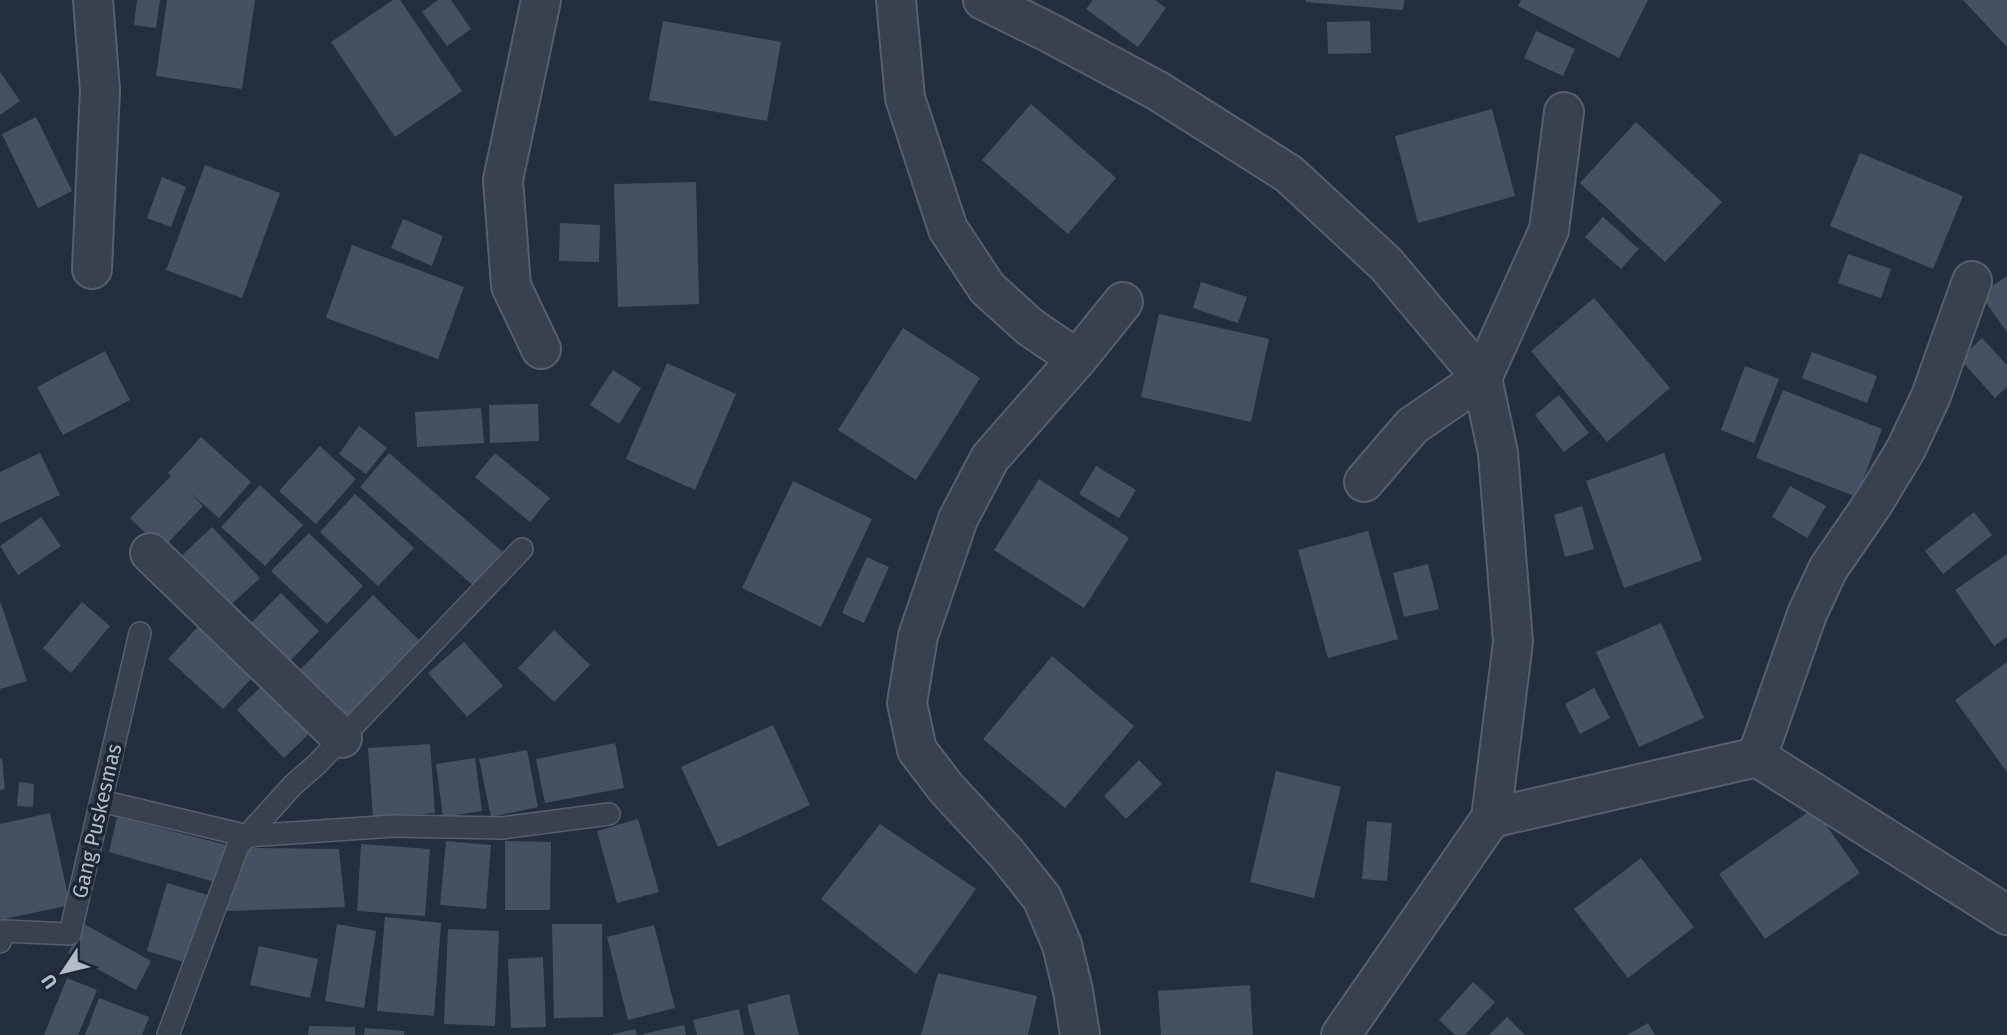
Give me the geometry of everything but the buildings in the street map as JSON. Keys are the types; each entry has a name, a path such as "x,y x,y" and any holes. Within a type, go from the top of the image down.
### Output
{"street":[{"path":"92,269 100,90 93,0"},
{"path":"541,0 503,180 511,286 541,349"},
{"path":"896,0 905,98 948,229 987,288 1030,327 1077,359"},
{"path":"983,0 1158,91 1289,174 1386,264 1482,377 1498,453 1513,642 1491,818 1341,1035"},
{"path":"1364,482 1412,426 1482,377 1549,230 1564,111"},
{"path":"1757,757 1807,614 1828,569 1906,449 1931,396 1972,281"},
{"path":"1080,1035 1062,945 1042,898 1007,854 946,788 917,750 907,703 918,636 958,519 990,458 1123,302"},
{"path":"150,553 342,738"},
{"path":"1491,818 1757,757 2007,915"}],"lane":[{"path":"168,1035 238,846 293,785 342,738 522,549"},
{"name":"Gang Puskesmas","path":"0,942 4,931 70,934 140,633"},
{"path":"101,801 248,836 394,826 502,828 609,814"}]}
